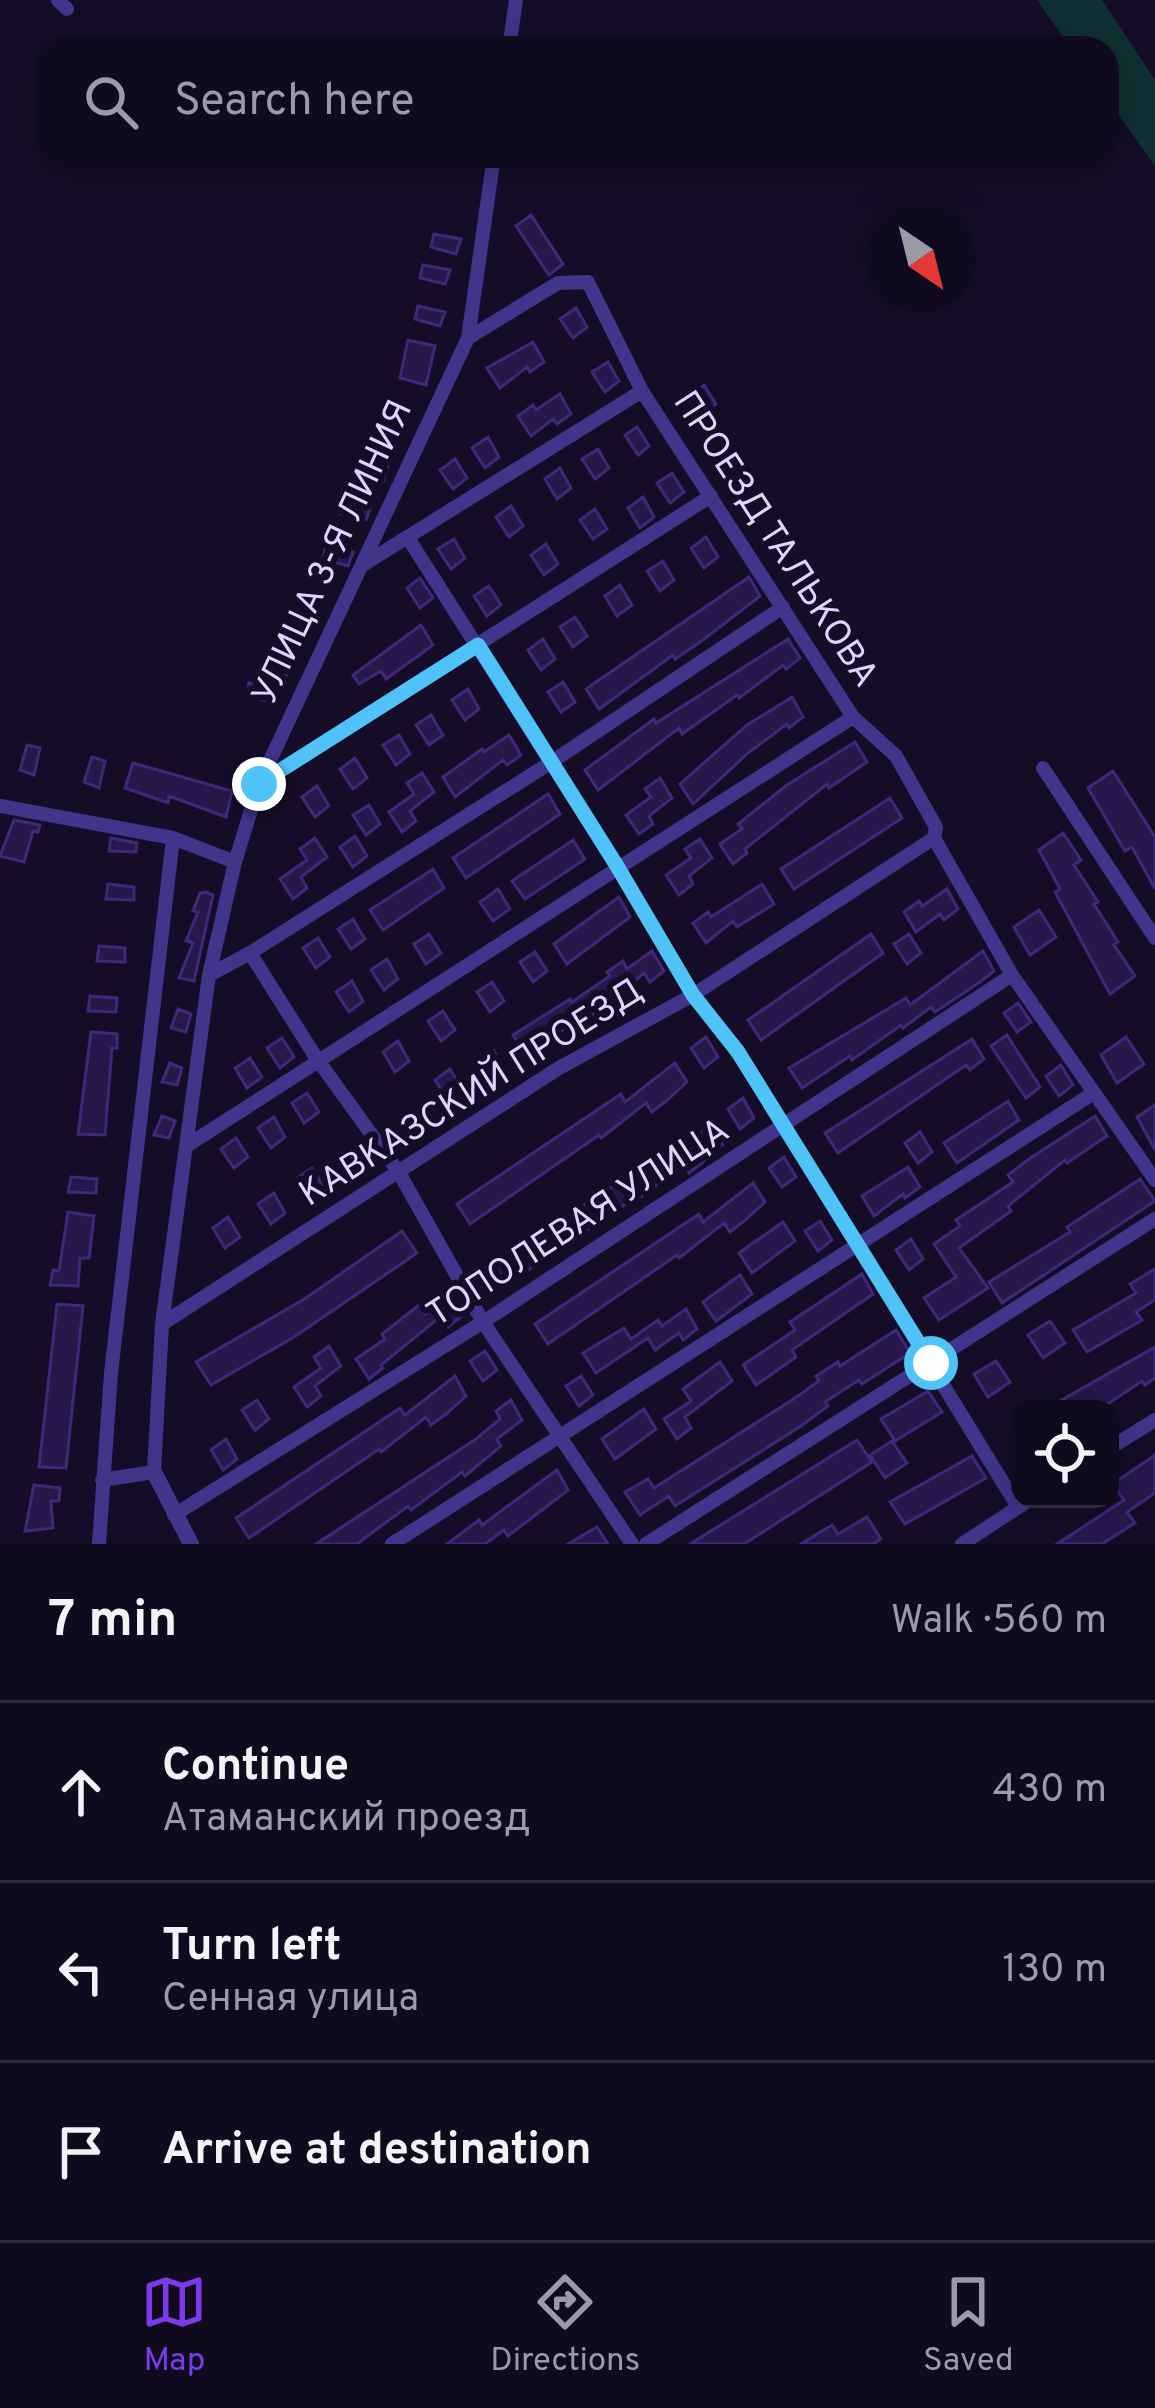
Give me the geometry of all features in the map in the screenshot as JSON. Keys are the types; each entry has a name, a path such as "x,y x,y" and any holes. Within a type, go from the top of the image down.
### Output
{"street":[{"path":"511,36 516,0"},
{"name":"УЛИЦА 3-Я ЛИНИЯ","path":"154,1472 162,1324 208,974 235,862 259,784 468,338 492,168"},
{"name":"ПРОЕЗД ТАЛЬКОВА","path":"468,338 558,283 588,282 642,391 853,717 896,756 936,827 934,838 1012,975 1155,1180"},
{"path":"361,566 642,391"},
{"path":"259,784 711,496"},
{"path":"408,538 617,866 693,995 738,1052 1011,1483"},
{"path":"208,974 250,953 550,763 783,607"},
{"path":"188,1144 853,717"},
{"path":"1043,768 1155,938"},
{"path":"0,806 173,838 235,862"},
{"path":"99,1544 102,1480 173,838"},
{"name":"КАВКАЗСКИЙ ПРОЕЗД","path":"162,1324 559,1069 693,995 934,838"},
{"path":"250,953 317,1059 398,1172 483,1322 632,1544"},
{"name":"ТОПОЛЕВАЯ УЛИЦА","path":"174,1515 483,1322 1012,975"},
{"path":"392,1544 1092,1094"},
{"path":"646,1544 1155,1220"},
{"path":"1119,1442 1155,1420"},
{"path":"102,1480 154,1472 191,1544"},
{"path":"962,1544 1016,1508"}],"green space":[{"path":"1037,0 1102,0 1155,80 1155,166 1119,116 1119,36 1062,36"}],"building":[{"path":"531,215 563,264 549,275 516,226"},
{"path":"434,234 461,239 456,254 431,247"},
{"path":"423,265 450,270 445,284 420,278"},
{"path":"418,306 445,312 440,326 415,319"},
{"path":"576,308 587,327 573,338 560,319"},
{"path":"408,340 435,346 426,385 400,378"},
{"path":"533,342 544,362 530,372 527,367 500,388 487,368"},
{"path":"608,362 619,381 605,392 592,372"},
{"path":"704,385 716,404 702,415 689,395"},
{"path":"560,394 571,414 557,424 553,419 531,436 518,416"},
{"path":"637,427 649,446 638,455 625,435"},
{"path":"488,437 499,457 485,468 472,448"},
{"path":"598,449 609,468 595,479 582,459"},
{"path":"455,459 467,478 453,489 440,470"},
{"path":"361,462 388,467 383,482 358,475"},
{"path":"560,468 571,488 557,499 545,479"},
{"path":"672,473 684,492 670,503 657,483"},
{"path":"643,497 654,517 640,528 628,508"},
{"path":"344,501 371,506 366,520 341,514"},
{"path":"511,506 523,526 509,537 496,517"},
{"path":"595,509 607,529 593,539 580,520"},
{"path":"706,537 718,557 704,568 691,548"},
{"path":"454,539 465,558 451,569 438,549"},
{"path":"546,544 558,564 544,575 531,555"},
{"path":"326,546 353,552 348,566 323,559"},
{"path":"663,561 674,580 660,591 647,571"},
{"path":"749,577 760,596 599,709 586,689"},
{"path":"420,578 433,598 420,608 407,588"},
{"path":"620,585 632,605 617,616 605,596"},
{"path":"489,586 501,605 487,616 474,596"},
{"path":"575,617 587,636 573,647 560,627"},
{"path":"421,625 433,645 386,679 381,671 359,684 353,675"},
{"path":"543,639 555,659 541,670 528,650"},
{"path":"788,639 800,658 682,734 679,728 598,790 585,770 654,719 656,723"},
{"path":"264,657 291,663 271,702 246,696 249,683 258,684"},
{"path":"563,682 575,702 561,712 548,692"},
{"path":"468,689 479,709 465,720 452,700"},
{"path":"792,697 803,717 748,753 693,804 680,784 747,725"},
{"path":"431,715 443,735 429,745 416,725"},
{"path":"399,735 410,754 396,765 383,745"},
{"path":"509,735 521,755 507,765 503,760 455,797 443,777"},
{"path":"855,742 867,762 829,788 827,784 745,849 747,853 733,864 720,844 742,829 738,824 787,785"},
{"path":"27,745 40,748 34,775 20,770"},
{"path":"92,757 105,761 99,788 84,782"},
{"path":"355,758 367,778 353,789 340,769"},
{"path":"133,763 232,791 226,817 169,796 168,803 125,788"},
{"path":"1113,771 1155,837 1155,889 1132,847 1125,851 1088,788"},
{"path":"422,773 434,792 410,811 416,821 402,832 389,812 414,794 407,783"},
{"path":"660,778 672,798 649,816 653,824 639,834 626,815 651,797 645,789"},
{"path":"317,786 329,806 315,817 302,797"},
{"path":"548,794 560,814 466,878 453,858"},
{"path":"890,798 902,818 794,889 781,869"},
{"path":"369,805 380,824 366,835 353,815"},
{"path":"14,820 40,825 38,832 33,831 24,862 0,856"},
{"path":"1063,833 1081,860 1074,865 1118,942 1114,945 1135,976 1110,994 1055,892 1060,889 1039,850"},
{"path":"355,836 367,856 353,867 340,847"},
{"path":"111,838 137,843 136,852 109,851"},
{"path":"315,838 327,857 301,877 307,888 293,899 280,879 307,860 300,849"},
{"path":"700,839 712,858 689,876 693,884 679,895 666,875 691,858 685,849"},
{"path":"573,840 585,859 525,899 512,881"},
{"path":"433,869 444,888 383,930 370,910"},
{"path":"108,884 134,887 134,900 106,899"},
{"path":"762,884 774,904 737,927 733,921 706,943 693,923 708,912 711,917"},
{"path":"498,889 510,909 493,921 480,902"},
{"path":"947,889 958,909 944,920 940,914 916,932 904,912"},
{"path":"200,893 213,895 194,981 179,978 193,943 186,941 198,912 193,911"},
{"path":"619,897 630,917 567,964 554,944"},
{"path":"1039,910 1056,937 1030,955 1014,927"},
{"path":"353,919 365,939 351,949 338,929"},
{"path":"429,934 441,953 426,964 414,944"},
{"path":"871,934 883,953 761,1040 748,1020"},
{"path":"909,934 921,953 907,964 894,944"},
{"path":"318,938 330,957 316,968 303,948"},
{"path":"99,946 125,948 125,962 97,961"},
{"path":"652,951 664,971 650,982 644,973 593,1016 590,1012 526,1055 513,1035 572,1002 623,961 627,969"},
{"path":"983,951 994,971 980,982 802,1088 789,1068 906,998 910,1005"},
{"path":"535,952 547,971 533,982 520,962"},
{"path":"387,959 398,979 384,990 371,970"},
{"path":"352,981 363,1001 349,1012 336,992"},
{"path":"492,982 504,1001 490,1012 477,992"},
{"path":"90,996 117,998 116,1012 88,1011"},
{"path":"1018,1003 1031,1022 1017,1032 1004,1013"},
{"path":"178,1009 191,1014 186,1032 171,1028"},
{"path":"443,1011 455,1030 441,1041 428,1021"},
{"path":"91,1032 117,1034 105,1135 78,1134"},
{"path":"1007,1035 1040,1087 1026,1098 991,1046"},
{"path":"706,1037 718,1057 704,1068 691,1048"},
{"path":"1126,1037 1144,1064 1117,1083 1101,1055"},
{"path":"282,1038 294,1057 280,1068 267,1048"},
{"path":"972,1039 984,1059 970,1070 966,1065 838,1153 825,1133"},
{"path":"398,1041 409,1061 395,1072 383,1052"},
{"path":"494,1051 505,1071 491,1082 478,1062"},
{"path":"250,1058 262,1077 247,1088 235,1068"},
{"path":"170,1063 182,1068 177,1085 162,1082"},
{"path":"675,1063 687,1082 652,1112 646,1103 470,1224 457,1204 621,1094 625,1102"},
{"path":"1061,1065 1073,1085 1059,1096 1046,1076"},
{"path":"450,1069 462,1089 448,1100 435,1080"},
{"path":"307,1093 319,1112 304,1123 292,1103"},
{"path":"743,1098 754,1118 740,1129 728,1109"},
{"path":"1008,1101 1019,1120 957,1163 944,1143"},
{"path":"1155,1105 1155,1150 1137,1117"},
{"path":"162,1116 175,1121 169,1138 154,1135"},
{"path":"1095,1116 1107,1136 1065,1160 1008,1206 1011,1211 959,1248 988,1288 939,1320 924,1298 956,1277 934,1244 960,1226 956,1220 1013,1182 1008,1175"},
{"path":"274,1117 285,1137 271,1148 258,1128"},
{"path":"712,1124 724,1143 689,1173 683,1165 506,1285 494,1265 658,1156 662,1163"},
{"path":"920,1132 932,1152 918,1163 905,1143"},
{"path":"236,1138 248,1157 234,1168 221,1149"},
{"path":"784,1157 796,1177 782,1187 769,1168"},
{"path":"908,1167 920,1187 874,1216 862,1196"},
{"path":"312,1168 324,1188 309,1198 297,1178"},
{"path":"71,1177 97,1179 96,1193 68,1192"},
{"path":"1140,1179 1155,1201 1002,1303 989,1282 1070,1232 1067,1227"},
{"path":"753,1183 765,1202 730,1232 724,1223 548,1344 535,1324 699,1214 703,1222"},
{"path":"274,1193 285,1213 271,1224 258,1204"},
{"path":"68,1212 94,1216 89,1258 80,1258 78,1286 50,1285 53,1270 59,1271"},
{"path":"228,1217 240,1237 225,1248 213,1228"},
{"path":"820,1221 832,1240 818,1251 805,1231"},
{"path":"783,1222 795,1241 752,1273 739,1253"},
{"path":"402,1231 417,1253 294,1337 211,1385 196,1362 306,1298"},
{"path":"911,1239 923,1259 909,1270 896,1250"},
{"path":"1155,1269 1155,1300 1136,1312 1142,1320 1087,1352 1073,1330 1136,1293 1130,1284"},
{"path":"862,1274 873,1294 792,1350 796,1357 756,1385 743,1365 795,1330 790,1322"},
{"path":"740,1275 752,1294 716,1321 703,1302"},
{"path":"450,1296 462,1316 448,1327 441,1316 369,1379 356,1359 385,1339 382,1334 419,1305 425,1314"},
{"path":"57,1304 83,1306 66,1468 39,1467"},
{"path":"686,1309 697,1329 683,1340 679,1333 655,1350 648,1338 596,1373 583,1353 624,1328 631,1339 658,1320 662,1326"},
{"path":"1050,1321 1065,1343 1043,1358 1028,1335"},
{"path":"896,1330 910,1353 825,1402 828,1406 801,1426 675,1506 669,1496 640,1515 625,1492 648,1479 654,1488 792,1400 819,1381 816,1376"},
{"path":"329,1346 341,1366 315,1386 321,1396 307,1407 294,1387 321,1368 314,1357"},
{"path":"1155,1347 1155,1378 1145,1385 1142,1381 1114,1400 1062,1400"},
{"path":"485,1351 497,1370 483,1381 470,1361"},
{"path":"996,1361 1010,1382 988,1397 974,1374"},
{"path":"720,1362 732,1381 685,1417 691,1428 677,1439 664,1419 691,1401 683,1389"},
{"path":"455,1376 466,1396 446,1414 431,1425 426,1417 249,1538 236,1518 400,1408 405,1415"},
{"path":"581,1376 593,1395 579,1406 566,1386"},
{"path":"928,1391 942,1412 895,1441 881,1419"},
{"path":"257,1400 269,1419 255,1430 242,1410"},
{"path":"511,1400 522,1420 497,1439 501,1446 465,1476 462,1472 411,1510 408,1506 357,1544 316,1544 476,1439 500,1419 496,1411"},
{"path":"644,1409 656,1429 615,1459 602,1439"},
{"path":"226,1439 237,1459 223,1470 211,1450"},
{"path":"857,1440 872,1462 744,1544 690,1544"},
{"path":"892,1441 907,1463 885,1478 870,1455"},
{"path":"1155,1455 1155,1493 1127,1512 1135,1523 1102,1544 1057,1544 1112,1508 1119,1508 1124,1500 1119,1480"},
{"path":"972,1456 986,1478 905,1524 890,1502"},
{"path":"557,1470 568,1490 508,1536 504,1530 485,1544 447,1544 479,1520 482,1525"},
{"path":"34,1485 60,1488 59,1501 51,1501 53,1528 25,1531"},
{"path":"867,1517 881,1539 873,1544 801,1544 832,1525 838,1534"},
{"path":"597,1527 608,1544 568,1544"}],"route":[{"path":"259,784 478,645 693,995 738,1052 931,1363"}]}
